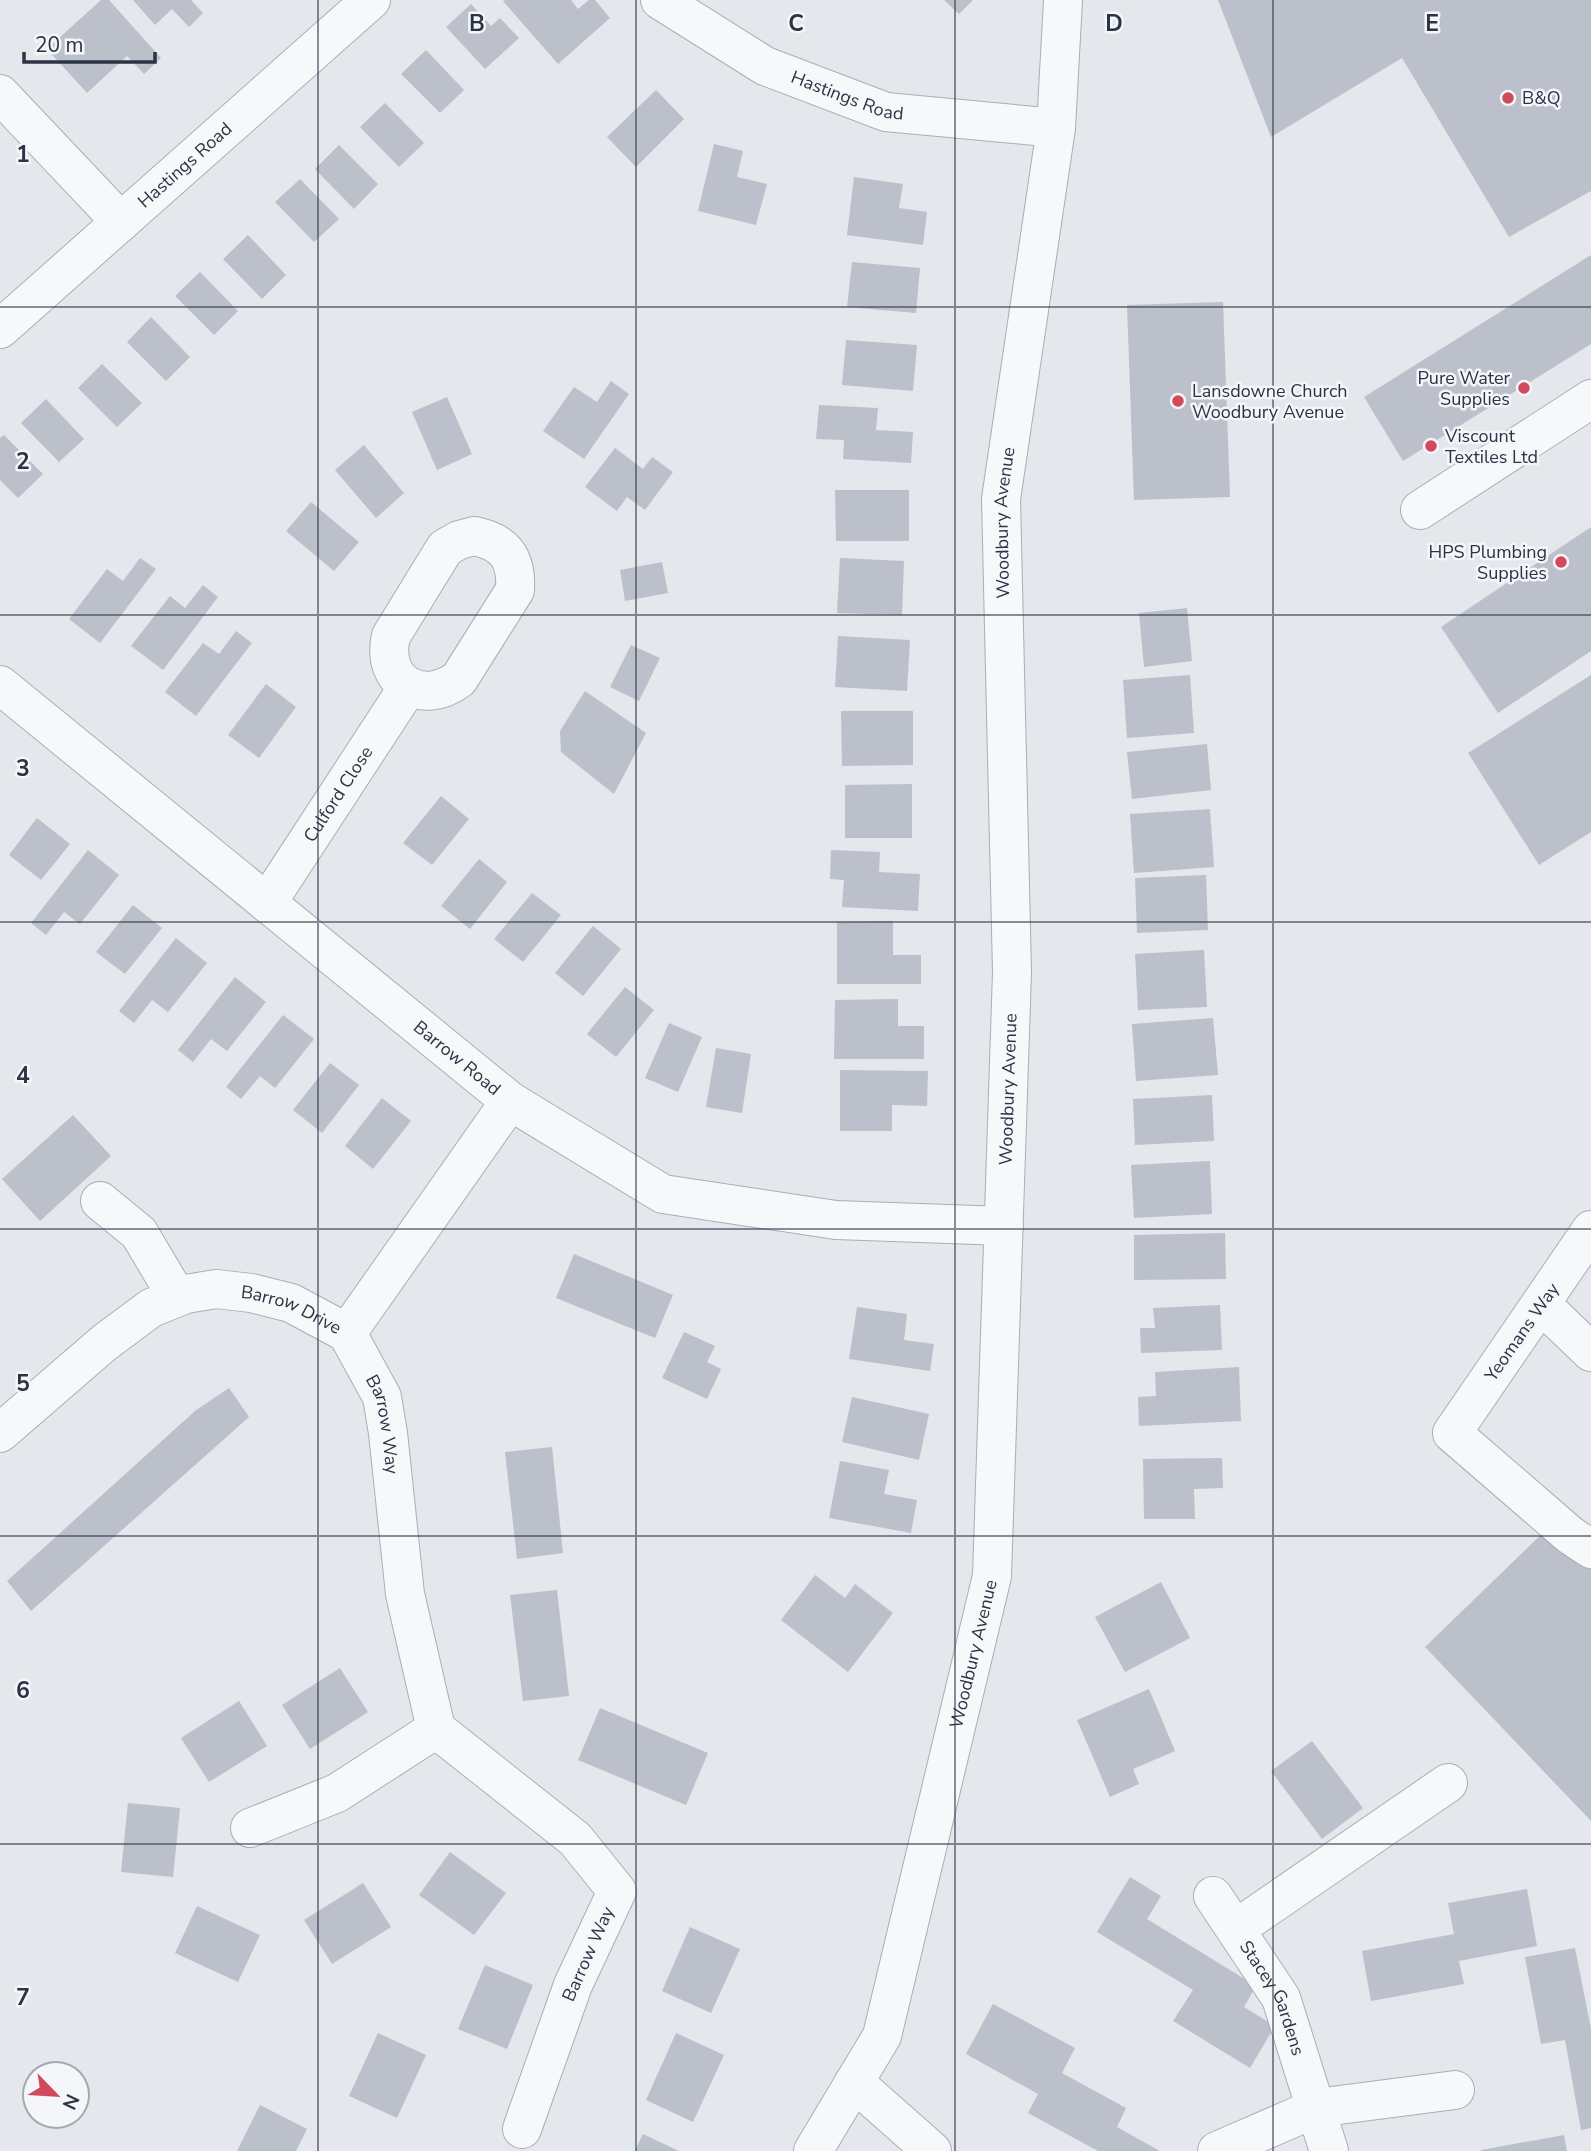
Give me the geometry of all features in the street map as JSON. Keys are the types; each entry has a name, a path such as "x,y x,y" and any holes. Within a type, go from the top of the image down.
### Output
{"street":[{"name":"Hastings Road","path":"0,330 370,0"},
{"name":"Hastings Road","path":"660,0 765,66 886,112 1056,128"},
{"name":"Woodbury Avenue","path":"813,2151 882,2036 992,1576 1012,972 1001,499 1056,128 1063,0"},
{"path":"0,94 121,222"},
{"path":"1420,510 1591,399"},
{"name":"Barrow Road","path":"0,685 510,1101 663,1194 836,1220 1004,1226"},
{"name":"Culford Close","path":"267,903 408,687"},
{"name":"Barrow Drive","path":"0,1433 104,1343 151,1308 177,1297 216,1289 251,1293 291,1303 347,1333 510,1101"},
{"path":"100,1201 139,1233 177,1297"},
{"name":"Yeomans Way","path":"1591,1230 1452,1433 1570,1535 1591,1549"},
{"path":"1542,1305 1591,1352"},
{"name":"Barrow Way","path":"347,1333 382,1397 390,1447 405,1594 436,1729 575,1839 617,1891 573,1985 522,2129"},
{"path":"250,1828 337,1793 436,1729"},
{"path":"1237,1928 1448,1783"},
{"name":"Stacey Gardens","path":"1213,1896 1237,1928 1281,1998 1329,2151"},
{"path":"854,2082 932,2151"},
{"path":"1217,2151 1316,2108 1455,2090"}],"building":[{"path":"101,0 109,0 161,58 144,74 127,56 87,93 47,49"},
{"path":"133,0 191,0 203,13 189,27 172,9 155,25"},
{"path":"571,0 578,9 589,0 595,0 610,18 558,64 503,1"},
{"path":"944,0 973,0 959,14"},
{"name":"B&Q","path":"1218,0 1591,0 1591,191 1509,237 1402,58 1271,137"},
{"path":"471,4 491,26 500,18 519,38 485,69 446,27"},
{"path":"426,50 464,90 440,113 401,74"},
{"path":"656,90 684,119 636,167 607,137"},
{"path":"385,103 424,143 399,167 360,127"},
{"path":"714,144 743,151 737,177 767,184 756,225 698,211"},
{"path":"339,145 378,184 354,209 315,169"},
{"path":"854,177 903,184 899,208 927,212 923,245 847,235"},
{"path":"300,179 339,219 314,242 275,202"},
{"path":"248,235 286,275 262,299 223,259"},
{"path":"1591,255 1591,344 1403,461 1364,397"},
{"path":"852,262 920,268 916,313 847,307"},
{"path":"200,272 238,311 214,335 175,296"},
{"name":"Lansdowne Church Woodbury Avenue","path":"1223,302 1230,497 1134,500 1127,305"},
{"path":"151,317 190,357 166,381 127,342"},
{"path":"846,340 917,345 913,391 842,385"},
{"path":"102,364 142,403 117,427 78,388"},
{"path":"611,381 629,394 584,459 543,431 574,387 597,402"},
{"path":"447,397 472,454 437,470 412,412"},
{"path":"46,399 84,439 59,462 21,423"},
{"path":"819,405 878,408 876,430 913,432 911,463 843,459 844,440 816,439"},
{"path":"4,435 43,474 18,498 0,480 0,438"},
{"path":"364,445 404,493 376,518 335,470"},
{"path":"615,448 643,469 652,457 673,472 645,510 627,497 617,511 585,487"},
{"path":"835,490 909,490 909,541 836,541"},
{"path":"311,502 359,542 334,571 286,531"},
{"path":"1591,527 1591,651 1498,713 1441,627"},
{"path":"140,558 156,569 100,643 69,619 107,569 123,581"},
{"path":"840,558 904,561 902,615 837,613"},
{"path":"662,562 668,593 625,601 620,570"},
{"path":"203,585 218,597 163,670 131,646 170,596 185,608"},
{"path":"1187,608 1192,661 1144,667 1139,613"},
{"path":"236,631 252,643 196,716 165,692 203,643 219,654"},
{"path":"838,636 910,640 907,691 835,687"},
{"path":"631,645 660,658 639,701 610,687"},
{"path":"1190,675 1194,733 1127,738 1123,680"},
{"path":"1591,675 1591,832 1539,865 1468,753"},
{"path":"266,684 296,707 259,758 228,735"},
{"path":"585,691 646,733 614,794 561,752 560,731"},
{"path":"841,711 913,711 913,765 842,766"},
{"path":"1207,744 1211,790 1132,799 1127,752"},
{"path":"912,784 912,838 845,838 845,785"},
{"path":"441,796 469,819 432,865 403,843"},
{"path":"1210,809 1214,867 1134,873 1130,814"},
{"path":"37,818 70,844 41,880 9,855"},
{"path":"88,850 119,875 80,924 64,912 46,935 31,923"},
{"path":"831,850 880,852 879,872 920,874 918,911 842,907 844,880 830,879"},
{"path":"479,859 507,882 470,929 441,906"},
{"path":"1206,875 1208,930 1137,933 1135,878"},
{"path":"532,893 561,915 523,962 494,939"},
{"path":"133,905 162,928 125,974 96,952"},
{"path":"893,921 893,955 921,955 921,984 837,984 837,922"},
{"path":"593,926 621,949 583,996 555,973"},
{"path":"176,938 207,963 168,1012 152,1000 134,1023 119,1011"},
{"path":"1204,950 1207,1007 1138,1010 1135,954"},
{"path":"235,977 266,1002 227,1051 211,1039 193,1062 178,1050"},
{"path":"625,987 654,1010 616,1057 587,1034"},
{"path":"898,999 898,1026 924,1026 924,1059 834,1059 835,1000"},
{"path":"283,1015 314,1039 275,1088 260,1076 241,1099 226,1087"},
{"path":"1213,1018 1218,1075 1136,1081 1132,1024"},
{"path":"669,1023 702,1037 678,1092 645,1078"},
{"path":"716,1048 751,1054 742,1113 706,1107"},
{"path":"330,1063 359,1085 322,1133 293,1110"},
{"path":"840,1070 928,1071 927,1106 892,1105 892,1131 840,1131"},
{"path":"1212,1095 1214,1141 1135,1145 1133,1099"},
{"path":"382,1098 411,1121 373,1169 345,1146"},
{"path":"73,1115 111,1156 40,1221 2,1179"},
{"path":"1210,1161 1212,1214 1134,1218 1131,1165"},
{"path":"1225,1233 1226,1279 1134,1280 1134,1235"},
{"path":"574,1254 673,1295 655,1338 556,1298"},
{"path":"1220,1305 1222,1350 1141,1353 1140,1328 1155,1328 1153,1308"},
{"path":"857,1307 907,1314 904,1340 934,1344 930,1371 849,1359"},
{"path":"684,1332 715,1346 707,1362 721,1369 707,1399 662,1378"},
{"path":"1239,1367 1241,1421 1139,1426 1138,1397 1156,1396 1155,1372"},
{"path":"229,1388 249,1417 31,1611 7,1581 195,1411"},
{"path":"852,1397 929,1414 919,1460 842,1442"},
{"path":"552,1447 563,1553 517,1559 505,1452"},
{"path":"1222,1458 1223,1488 1194,1489 1195,1519 1144,1519 1143,1459"},
{"path":"840,1461 889,1470 884,1494 917,1500 911,1533 829,1518"},
{"path":"1550,1526 1591,1568 1591,1821 1425,1647"},
{"path":"815,1575 845,1598 855,1584 893,1613 848,1672 781,1620"},
{"path":"1161,1582 1190,1638 1125,1672 1095,1617"},
{"path":"557,1590 569,1696 523,1701 510,1595"},
{"path":"340,1668 368,1712 310,1749 282,1705"},
{"path":"1149,1689 1175,1751 1133,1769 1139,1784 1110,1797 1077,1720"},
{"path":"239,1701 267,1746 209,1782 181,1738"},
{"path":"600,1708 708,1753 686,1805 578,1760"},
{"path":"1312,1741 1363,1808 1322,1839 1271,1771"},
{"path":"128,1803 180,1808 173,1877 121,1872"},
{"path":"450,1852 506,1893 474,1935 419,1895"},
{"path":"1130,1877 1161,1896 1147,1919 1256,1986 1244,2007 1275,2026 1250,2068 1173,2021 1193,1990 1097,1932"},
{"path":"363,1883 391,1927 332,1964 304,1920"},
{"path":"1527,1889 1537,1946 1459,1961 1464,1984 1371,2001 1362,1951 1454,1934 1448,1903"},
{"path":"197,1906 260,1935 238,1982 175,1953"},
{"path":"690,1927 740,1949 711,2013 662,1991"},
{"path":"1575,1948 1591,2029 1591,2128 1581,2130 1565,2040 1541,2044 1525,1957"},
{"path":"485,1965 533,1985 507,2049 458,2029"},
{"path":"993,2004 1075,2048 1062,2073 1126,2108 1117,2127 1160,2151 1098,2151 1028,2113 1038,2094 966,2054"},
{"path":"378,2033 426,2055 397,2118 349,2096"},
{"path":"676,2033 724,2055 693,2122 646,2100"},
{"path":"260,2105 307,2129 296,2151 237,2151"},
{"path":"643,2134 679,2151 635,2151"},
{"path":"1564,2135 1567,2151 1481,2151 1481,2150"}],"place":[{"name":"B&Q","path":"1508,98"},
{"name":"Pure Water Supplies","path":"1524,388"},
{"name":"Lansdowne Church Woodbury Avenue","path":"1178,401"},
{"name":"Viscount Textiles Ltd","path":"1431,446"},
{"name":"HPS Plumbing Supplies","path":"1561,562"}]}
